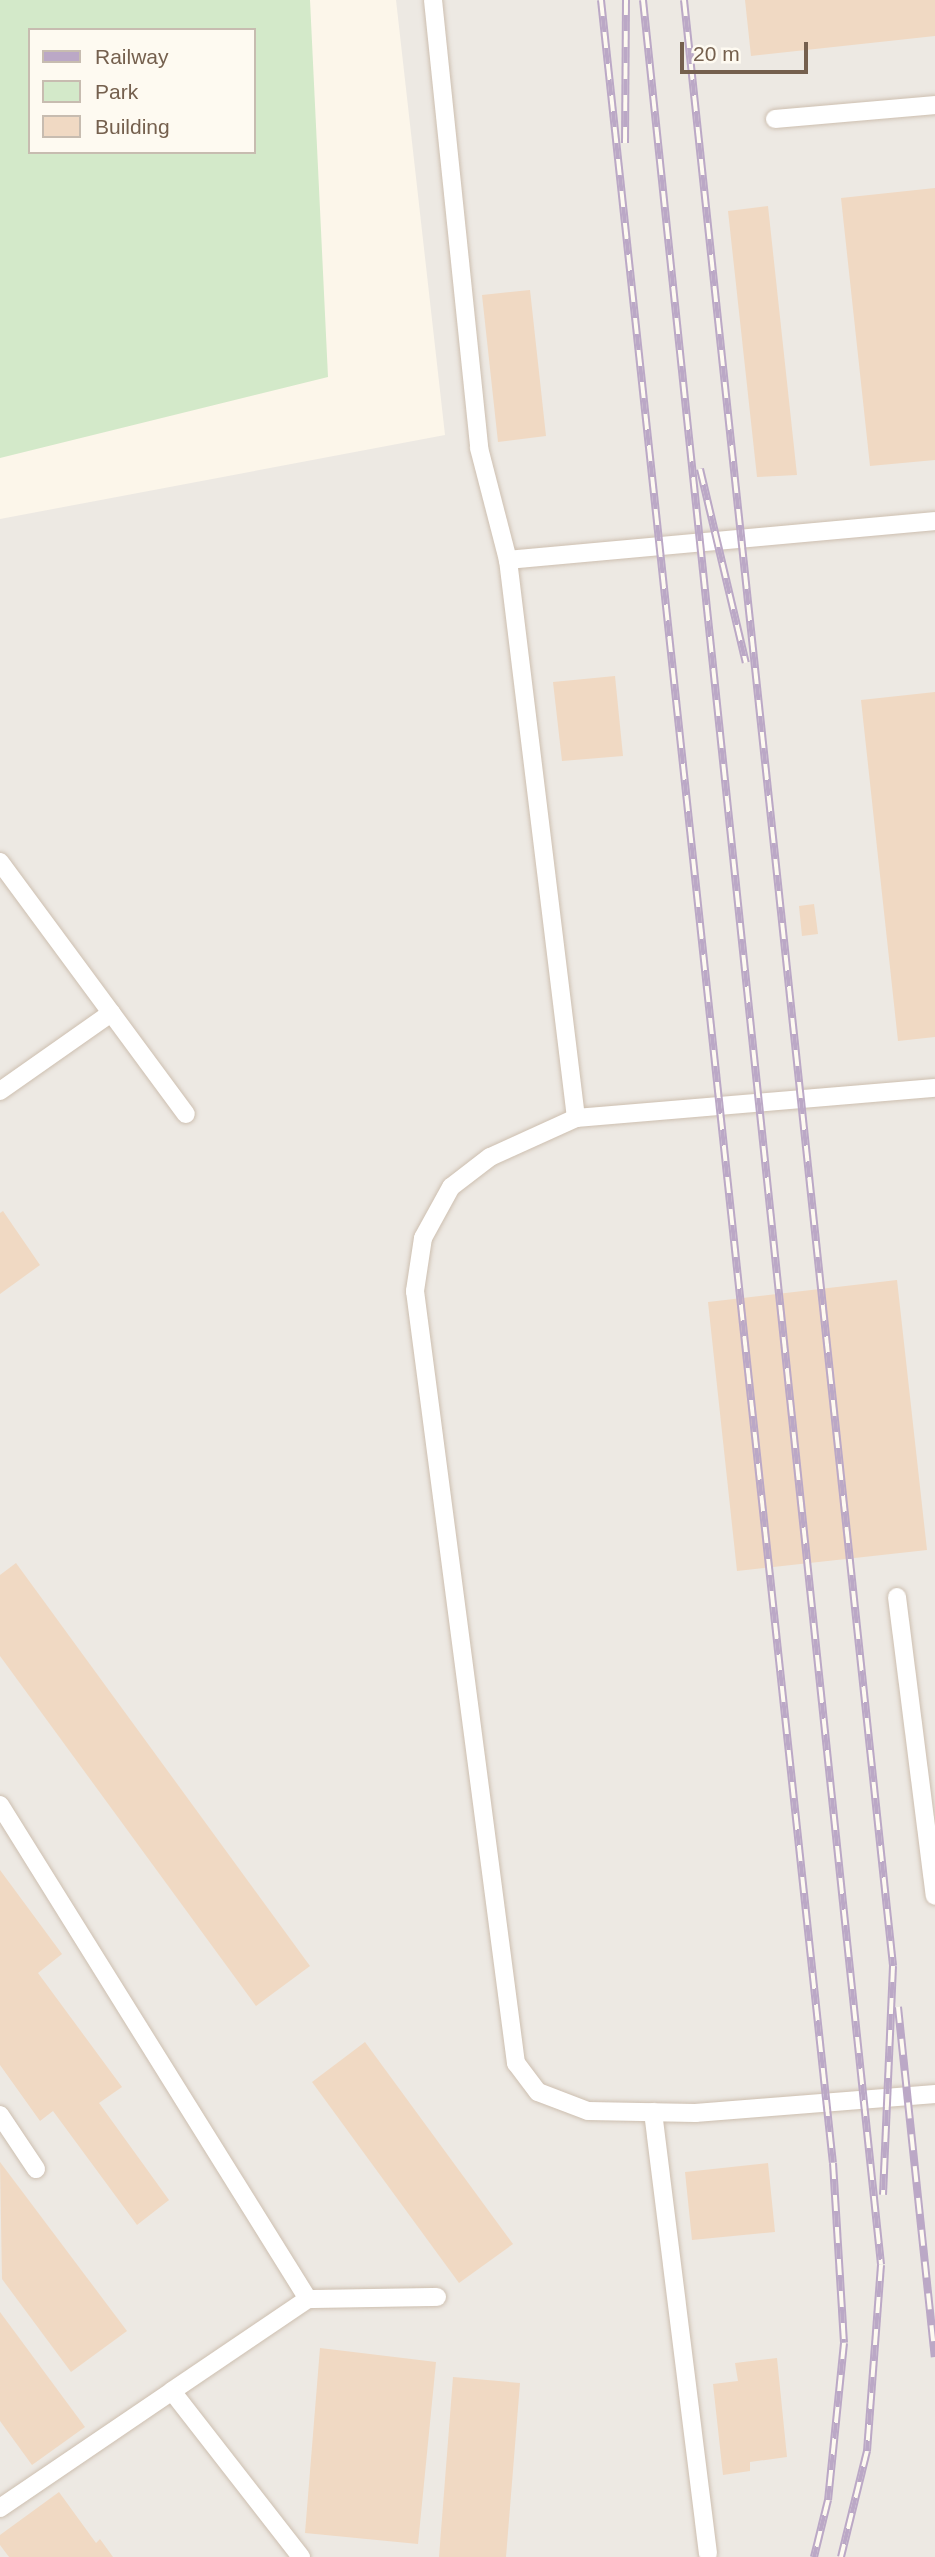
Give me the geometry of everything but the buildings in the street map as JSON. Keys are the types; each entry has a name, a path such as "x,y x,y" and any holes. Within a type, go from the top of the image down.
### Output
{"lane":[{"path":"433,0 479,448 508,560 576,1118"},
{"path":"775,119 935,105"},
{"path":"508,560 935,521"},
{"path":"0,862 186,1114"},
{"path":"0,1091 111,1013"},
{"path":"935,1088 576,1118 490,1157 451,1187 423,1238 415,1291 516,2063 538,2092 587,2111 695,2113 935,2094"},
{"path":"897,1597 935,1896"},
{"path":"0,1805 308,2299"},
{"path":"653,2112 708,2554"},
{"path":"0,2115 36,2169"},
{"path":"0,2508 308,2299 437,2297"},
{"path":"172,2391 301,2557"}],"shaded area":[{"path":"396,0 935,0 935,2557 0,2557 0,519 445,435"}],"green space":[{"path":"0,0 310,0 328,377 0,458"}],"railway":[{"path":"601,0 833,2163 844,2343 828,2500 814,2557"},
{"path":"625,143 626,0"},
{"path":"643,0 881,2265 867,2451 841,2557"},
{"path":"684,0 893,1966 883,2195"},
{"path":"700,469 746,663"},
{"path":"898,2007 935,2357"}]}
